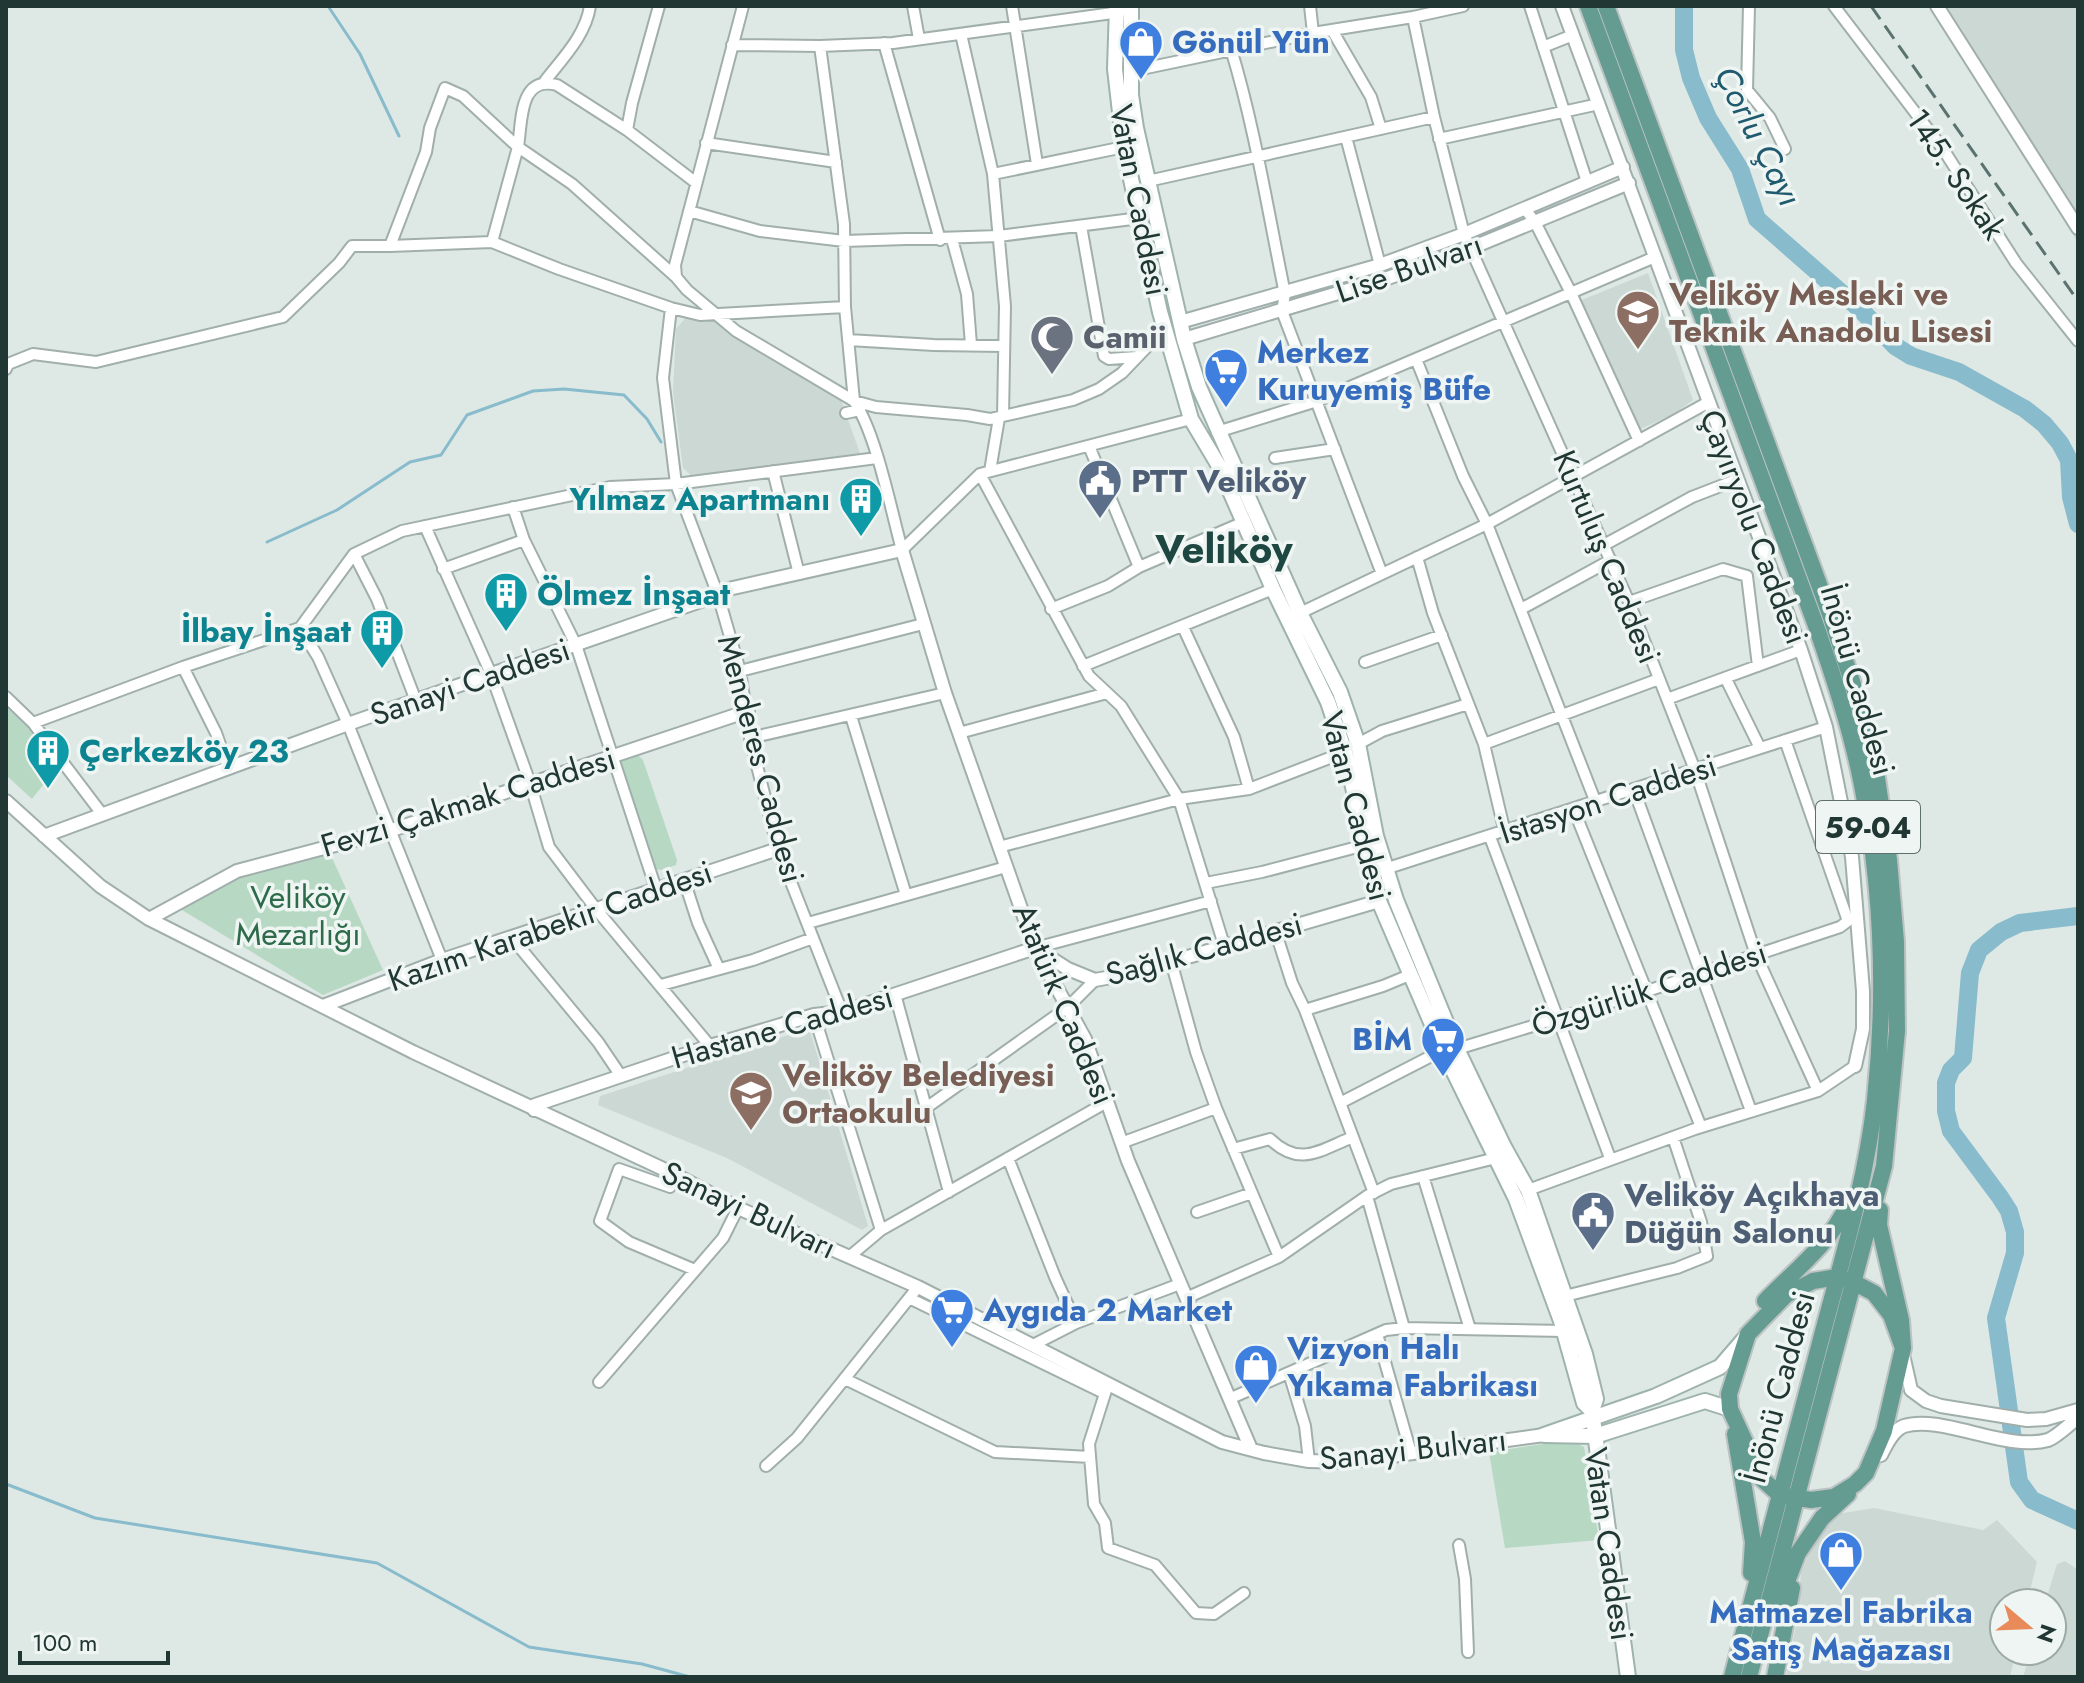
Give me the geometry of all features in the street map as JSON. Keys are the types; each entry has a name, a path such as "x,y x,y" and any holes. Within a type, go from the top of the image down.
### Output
{"main road":[{"name":"İnönü Caddesi","path":"1588,6 1841,701 1861,781 1873,862 1880,957 1879,1045 1875,1102 1865,1161 1788,1497 1732,1677"},
{"name":"59-04","path":"1606,6 1831,617 1857,697 1877,778 1889,860 1896,942 1897,1031 1884,1166 1855,1283 1788,1497 1749,1677"},
{"name":"Vatan Caddesi","path":"1124,9 1136,128 1184,339 1199,387 1300,613 1340,692 1365,845 1377,894 1412,974 1450,1049 1528,1190 1585,1354 1596,1399 1592,1414 1628,1677"},
{"name":"Vatan Caddesi","path":"1124,9 1115,69 1124,147 1165,328 1191,419 1219,466 1273,589 1351,748 1376,836 1450,1049 1516,1199 1564,1331 1584,1403 1592,1414"},
{"path":"1377,894 1390,876"},
{"path":"1732,1677 1753,1561 1753,1542 1729,1394 1760,1307 1826,1241 1838,1224 1865,1161"},
{"path":"1749,1677 1798,1553 1822,1518 1866,1473 1884,1431 1903,1348 1901,1320 1879,1225 1884,1166"},
{"path":"1544,1435 1592,1414 1656,1396 1720,1367 1786,1295 1813,1281 1837,1277 1874,1293 1891,1315 1903,1348"},
{"path":"1544,1435 1595,1436 1705,1401 1730,1409 1762,1479 1788,1497 1811,1500 1834,1497 1866,1473"},
{"path":"1775,1677 1798,1553"}],"street":[{"path":"492,242 518,147 529,92 545,81 574,43 590,6"},
{"path":"627,130 659,6"},
{"path":"676,277 675,265 695,182 743,6"},
{"path":"913,6 919,39"},
{"path":"1012,6 1037,164"},
{"path":"1310,6 1313,33"},
{"path":"1132,71 1231,49 1463,6"},
{"path":"1530,6 1587,182"},
{"name":"Çayıryolu Caddesi","path":"1562,6 1801,650 1826,727 1852,857 1856,901 1863,1029 1855,1066"},
{"path":"1749,6 1747,90 1770,118 1785,149"},
{"name":"145. Sokak","path":"1834,6 1943,149 2016,263 2078,341"},
{"path":"1937,6 2078,228"},
{"path":"732,45 884,43 1124,9"},
{"name":"Kurtuluş Caddesi","path":"1413,17 1439,139 1464,234 1629,602 1695,770 1756,955 1818,1091"},
{"path":"1332,30 1371,97 1381,129"},
{"path":"961,34 993,174 1005,306 1001,417 985,472 1051,609 1083,666 1089,676 1121,706 1179,799 1224,945"},
{"path":"1543,47 1573,35"},
{"path":"884,43 940,240"},
{"path":"820,46 836,162 844,241 845,307 857,406 877,458 902,550 985,472 1191,419"},
{"path":"1231,49 1246,99 1285,294 1282,311 1382,574"},
{"path":"545,81 579,97 695,182"},
{"path":"390,246 426,152 430,128 445,88 463,96 518,147 572,184 736,331 857,406 990,419 1073,400 1099,389 1122,373 1165,328"},
{"path":"1439,139 1599,104"},
{"path":"1148,181 1434,117"},
{"path":"1346,137 1380,265 1391,277"},
{"path":"706,143 836,162"},
{"path":"993,174 1124,147"},
{"name":"Lise Bulvarı","path":"1180,322 1380,265 1464,234 1623,167"},
{"name":"Lise Bulvarı","path":"1184,339 1391,277 1471,248 1629,183"},
{"path":"1525,209 1535,222 1571,293 1639,441"},
{"path":"689,211 760,231 844,241 999,236 1140,218"},
{"path":"1081,226 1104,356 1109,359 1137,357"},
{"path":"952,239 967,294 971,345"},
{"path":"6,369 8,364 33,354 96,362 283,317 339,263 352,246 492,242 559,269 700,315 845,307"},
{"path":"1217,432 1317,401 1655,257"},
{"name":"Menderes Caddesi","path":"671,308 663,378 676,484 718,595 740,671 750,738 778,849 842,1012"},
{"path":"848,340 1003,346"},
{"path":"1416,359 1463,476 1487,524 1596,803"},
{"path":"1300,613 1487,524 1707,403"},
{"path":"846,413 857,406"},
{"path":"1089,446 1139,567"},
{"path":"1275,458 1335,449"},
{"path":"33,723 183,667 300,628 354,554 402,531 610,487 676,484 877,458"},
{"path":"773,471 799,574"},
{"path":"1604,545 1692,497 1736,480"},
{"path":"513,507 524,540 576,645 656,889"},
{"path":"1051,609 1108,586 1139,567 1244,522"},
{"path":"425,526 491,674 549,847 596,909 710,1046"},
{"path":"443,569 524,540"},
{"name":"Sanayi Caddesi","path":"44,836 348,724 718,595 724,590 902,550"},
{"name":"Atatürk Caddesi","path":"902,550 945,693 1035,948 1085,1039 1121,1143 1251,1449"},
{"path":"354,554 377,599 416,701"},
{"path":"1417,557 1442,635 1484,744 1505,833"},
{"path":"1521,609 1611,560"},
{"path":"1629,602 1723,569 1747,576 1758,666"},
{"path":"1083,666 1273,589"},
{"path":"740,671 923,624"},
{"path":"1183,627 1234,737 1249,789"},
{"path":"300,628 318,657 348,724 442,960"},
{"path":"1365,662 1442,635"},
{"path":"1667,699 1801,650"},
{"path":"183,667 216,733 228,767"},
{"path":"1484,744 1659,679"},
{"path":"1726,679 1760,748"},
{"path":"750,738 945,693"},
{"path":"959,733 1107,693"},
{"path":"6,697 33,723 102,814"},
{"path":"999,847 1179,799 1249,789 1351,748 1382,731 1468,704"},
{"name":"Fevzi Çakmak Caddesi","path":"149,919 237,871 392,830 748,711"},
{"path":"851,716 906,895"},
{"name":"İstasyon Caddesi","path":"1390,876 1490,837 1826,727"},
{"name":"Özgürlük Caddesi","path":"1340,1103 1450,1049 1647,991 1840,927 1848,921 1785,740"},
{"path":"1634,790 1751,1111"},
{"name":"Sanayi Bulvarı","path":"6,801 100,886 149,919 738,1208 918,1287 1033,1345 1106,1388 1222,1442 1309,1461 1348,1462 1544,1435"},
{"path":"1574,810 1701,1127"},
{"path":"1490,837 1610,1158"},
{"path":"1206,883 1365,845"},
{"name":"Kazım Karabekir Caddesi","path":"323,1006 442,960 778,849"},
{"path":"808,923 1006,867"},
{"path":"684,880 698,923 719,969"},
{"name":"Sağlık Caddesi","path":"1035,948 1068,969 1095,980 1133,973 1275,930 1377,894"},
{"path":"1035,948 1211,901"},
{"path":"1275,930 1292,983 1353,1137 1371,1194 1404,1328"},
{"path":"512,938 598,1042 621,1076"},
{"path":"661,985 813,938"},
{"name":"Hastane Caddesi","path":"534,1110 535,1105 710,1046 814,1015 842,1012 1035,948"},
{"path":"1171,961 1196,1052 1216,1108 1279,1257"},
{"path":"1305,1010 1412,974"},
{"path":"926,1108 1068,1007 1095,980"},
{"path":"895,994 949,1192"},
{"path":"814,1015 881,1230"},
{"path":"1528,1190 1610,1158 1818,1091 1855,1066"},
{"path":"849,1257 881,1230 1107,1102"},
{"path":"1121,1143 1216,1108"},
{"path":"1233,1149 1270,1139 1282,1150 1303,1156 1353,1137"},
{"path":"1565,1296 1677,1268 1707,1256 1701,1222 1673,1137"},
{"path":"625,1171 631,1155"},
{"path":"1008,1158 1076,1323"},
{"path":"1186,1298 1279,1257 1371,1194 1391,1184 1496,1158"},
{"path":"674,1174 670,1187 619,1169 600,1221 629,1242 695,1270"},
{"path":"1423,1176 1470,1329"},
{"path":"1197,1212 1252,1193"},
{"path":"599,1382 723,1238 738,1208"},
{"path":"1033,1345 1076,1323 1180,1284"},
{"path":"766,1466 797,1438 918,1287"},
{"path":"909,1298 1106,1388 1089,1444 1094,1504 1105,1523 1108,1548 1155,1565 1196,1613 1214,1614 1244,1593"},
{"path":"1229,1399 1377,1334 1404,1328 1564,1331"},
{"path":"1377,1334 1411,1453"},
{"path":"1903,1348 1906,1378 1911,1390 1941,1406 2027,1420 2046,1419 2078,1410"},
{"path":"1289,1373 1305,1426 1309,1461"},
{"path":"845,1379 995,1452 1090,1457"},
{"path":"1866,1473 1902,1426 1924,1424 2025,1442 2049,1439 2078,1418"},
{"path":"2065,1427 2078,1434"},
{"path":"1459,1545 1465,1579 1468,1652"}],"shaded area":[{"path":"1936,6 2078,6 2078,243"},
{"name":"Veliköy Mesleki ve Teknik Anadolu Lisesi","path":"1648,273 1693,400 1674,414 1638,430 1577,302"},
{"path":"687,316 717,320 841,400 861,456 693,477 683,468 673,392 676,329"},
{"name":"Veliköy Belediyesi Ortaokulu","path":"807,1029 868,1226 862,1230 727,1158 598,1105 600,1096"},
{"path":"1874,1508 1983,1530 1997,1520 2037,1562 2031,1587 1988,1587 1988,1667 2012,1667 2010,1677 1786,1677 1796,1625 1801,1574 1816,1542 1837,1514"},
{"path":"2065,1561 2078,1570 2078,1677 2023,1677 2026,1667 2068,1667 2068,1587 2050,1587 2057,1564"}],"green space":[{"path":"6,707 39,737 31,751 36,757 45,752 58,766 32,799 6,775"},
{"path":"638,755 643,760 677,860 676,865 661,870 655,869 616,767 620,761"},
{"name":"Veliköy Mezarlığı","path":"328,849 383,970 323,995 172,904 237,876"},
{"path":"1570,1440 1584,1447 1599,1540 1505,1548 1489,1452"}],"waterway":[{"path":"328,6 360,54 399,136"},
{"name":"Çorlu Çayı","path":"1684,6 1684,50 1691,78 1708,118 1740,169 1757,219 1862,311 1895,346 1911,356 1959,372 2025,409 2044,424 2069,460 2071,497 2078,524"},
{"path":"267,542 337,510 410,462 441,455 467,415 533,391 564,389 624,395 647,419 661,442"},
{"name":"Çorlu Çayı","path":"2078,916 2020,923 2001,932 1979,950 1970,973 1963,1058 1951,1070 1946,1083 1946,1111 1951,1131 2009,1211 2015,1232 2015,1253 1996,1318 2019,1482 2032,1500 2078,1521"},
{"path":"6,1484 95,1518 377,1563 529,1647 642,1664 690,1677"}],"railway":[{"path":"1871,6 2078,301"}],"place":[{"name":"Gönül Yün","path":"1141,81"},
{"name":"Veliköy Mesleki ve Teknik Anadolu Lisesi","path":"1638,351"},
{"name":"Camii","path":"1052,376"},
{"name":"Merkez Kuruyemiş Büfe","path":"1226,409"},
{"name":"PTT Veliköy","path":"1100,520"},
{"name":"Yılmaz Apartmanı","path":"861,538"},
{"name":"Ölmez İnşaat","path":"506,633"},
{"name":"İlbay İnşaat","path":"382,670"},
{"name":"Çerkezköy 23","path":"48,790"},
{"name":"BİM","path":"1443,1078"},
{"name":"Veliköy Belediyesi Ortaokulu","path":"751,1132"},
{"name":"Veliköy Açıkhava Düğün Salonu","path":"1593,1252"},
{"name":"Aygıda 2 Market","path":"952,1349"},
{"name":"Vizyon Halı Yıkama Fabrikası","path":"1256,1405"},
{"name":"Matmazel Fabrika Satış Mağazası","path":"1841,1592"}],"district":[{"name":"Veliköy","path":"1224,549"}]}
